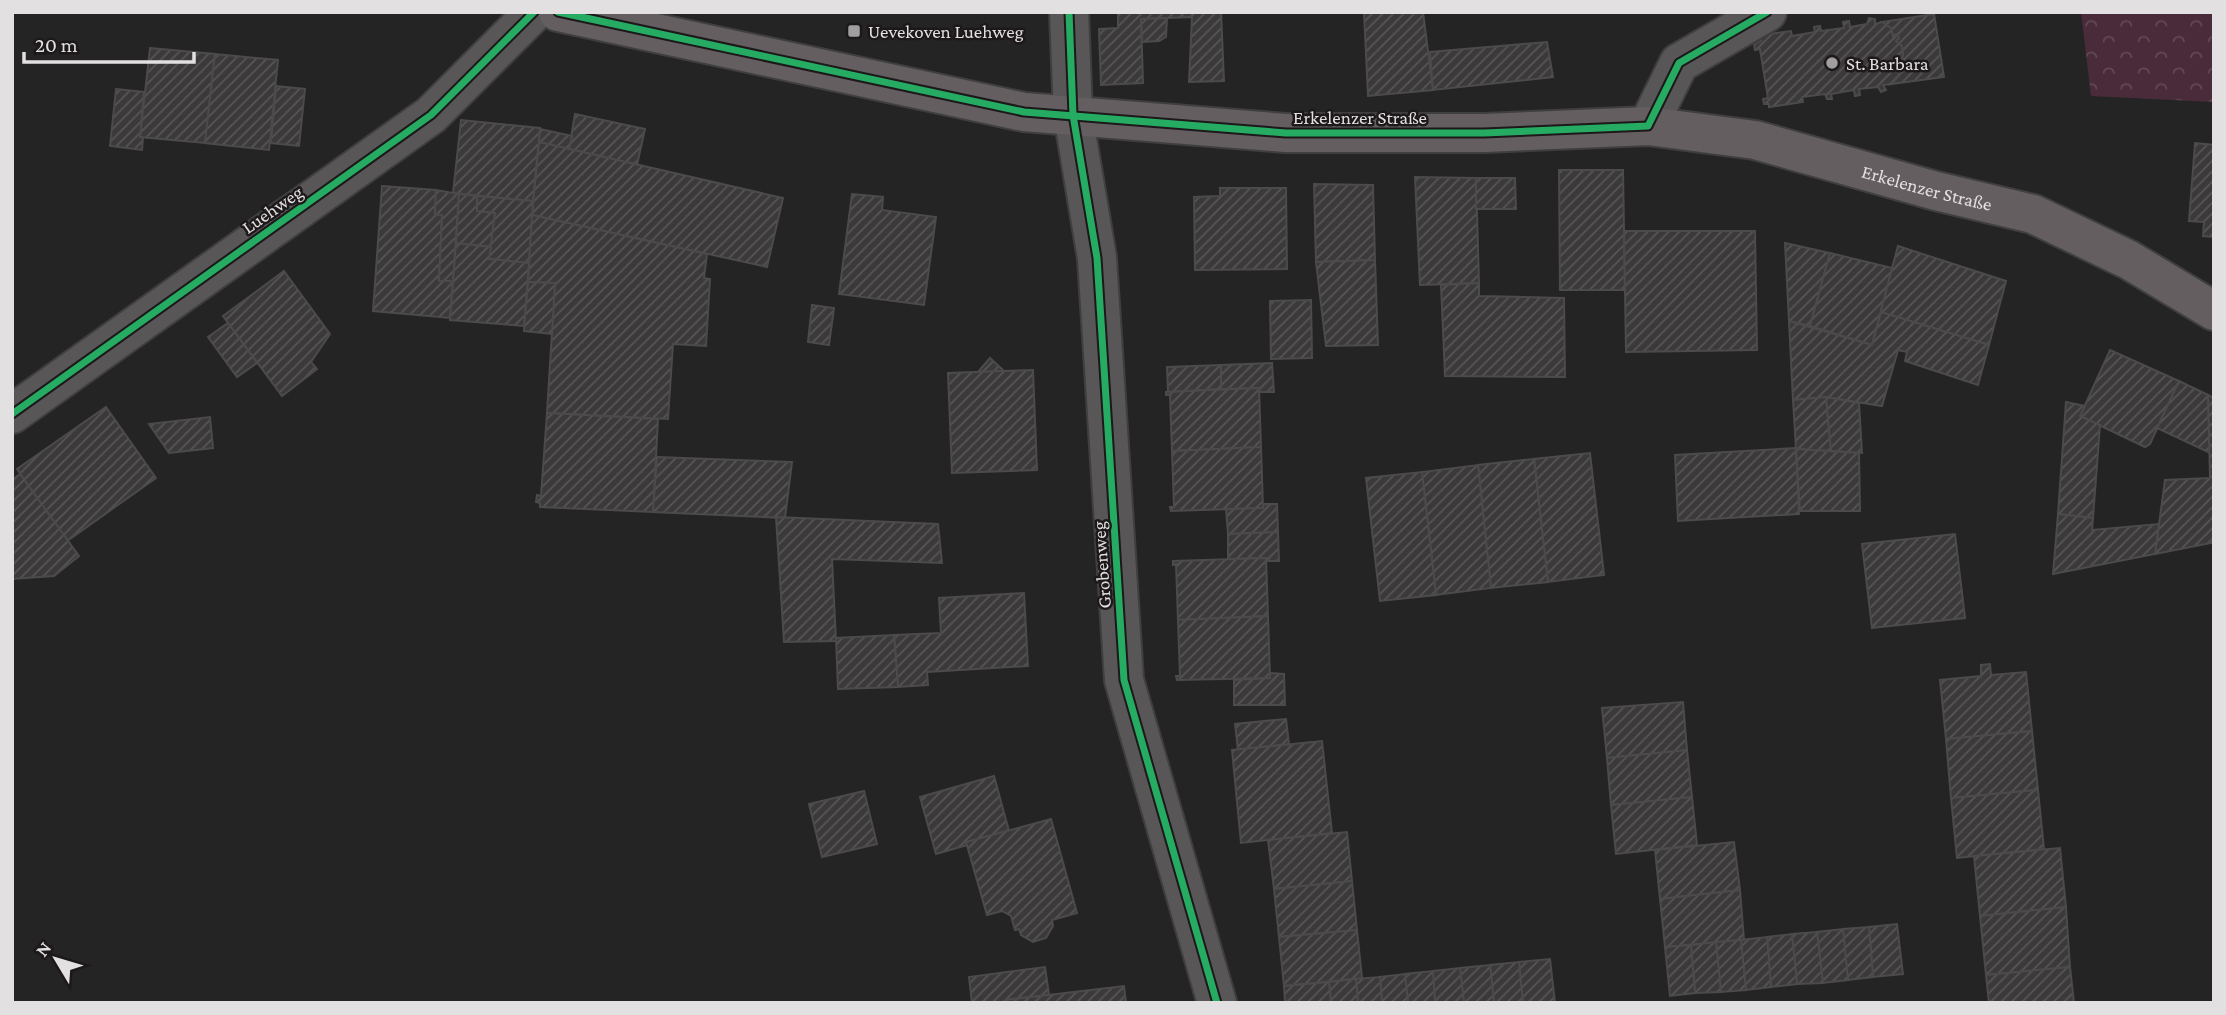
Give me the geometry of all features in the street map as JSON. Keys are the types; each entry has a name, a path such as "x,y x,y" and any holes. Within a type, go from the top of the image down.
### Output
{"main road":[{"name":"Erkelenzer Straße","path":"558,12 1024,112 1286,133 1484,133 1648,126 1755,140 1925,188 2033,214 2129,260 2214,311"}],"street":[{"name":"Luehweg","path":"12,414 431,115 534,12"},
{"name":"Grobenweg","path":"1069,12 1073,115 1097,258 1124,680 1217,1003"},
{"path":"1648,126 1679,63 1768,12"}],"green space":[{"path":"2081,12 2214,12 2214,102 2091,96"}],"building":[{"path":"1118,12 1221,12 1224,81 1189,82 1192,17 1141,19 1143,83 1101,85 1099,29 1118,28"},
{"path":"1364,12 1423,12 1433,90 1368,96"},
{"path":"1934,14 1944,77 1891,84 1899,76 1898,68 1902,69 1903,64 1899,62 1903,56 1902,46 1896,41 1899,38 1897,34 1893,36 1891,28 1882,22"},
{"path":"1167,18 1166,37 1159,41 1142,42 1141,19"},
{"name":"St. Barbara","path":"1869,18 1875,19 1875,24 1882,22 1891,28 1893,36 1897,34 1899,38 1896,41 1902,46 1903,56 1899,62 1903,64 1902,69 1898,68 1899,76 1891,84 1883,85 1886,90 1881,92 1878,87 1859,89 1860,95 1855,96 1854,90 1831,94 1832,99 1827,99 1825,94 1802,97 1803,102 1769,107 1769,104 1764,104 1763,99 1768,98 1760,49 1755,50 1754,45 1761,41 1760,35 1791,31 1792,36 1815,32 1814,27 1820,26 1821,31 1844,28 1843,22 1849,21 1850,27 1867,24"},
{"path":"1547,42 1553,77 1433,90 1430,52"},
{"path":"150,48 215,54 205,143 140,137"},
{"path":"215,54 278,60 269,150 205,143"},
{"path":"276,86 305,89 299,146 271,143"},
{"path":"116,89 144,92 140,137 143,138 142,150 110,146"},
{"path":"575,114 645,129 637,165 569,149"},
{"path":"461,120 540,128 533,201 453,193"},
{"path":"540,129 572,136 569,149 539,142"},
{"path":"539,142 783,198 767,267 532,215"},
{"path":"2195,143 2214,145 2214,237 2203,236 2204,222 2189,221"},
{"path":"1559,170 1623,170 1625,290 1560,290"},
{"path":"1415,177 1476,178 1479,283 1420,285"},
{"path":"1476,178 1515,178 1516,209 1476,209"},
{"path":"1314,184 1373,185 1375,260 1316,262"},
{"path":"382,186 436,190 435,214 442,215 439,281 453,281 450,318 373,311"},
{"path":"1220,188 1286,188 1287,269 1195,270 1194,197 1220,196"},
{"path":"436,190 459,194 453,281 439,281 442,215 435,214"},
{"path":"459,194 477,196 477,211 495,213 491,247 456,243"},
{"path":"852,194 883,197 882,210 936,217 924,305 839,294"},
{"path":"477,196 533,201 529,263 489,259 495,213 477,211"},
{"path":"532,215 707,254 704,278 710,279 706,346 673,344 668,419 547,413 555,283 528,282"},
{"path":"1624,231 1755,231 1757,350 1626,352"},
{"path":"456,243 491,247 489,259 529,263 524,326 450,320"},
{"path":"1785,243 1830,253 1810,326 1789,321"},
{"path":"1898,246 2006,281 1989,345 1880,312"},
{"path":"1830,253 1892,268 1872,345 1810,326"},
{"path":"1375,260 1378,345 1326,346 1316,262"},
{"path":"284,271 330,334 311,362 317,369 282,396 223,316"},
{"path":"528,282 555,283 552,334 524,331"},
{"path":"1479,283 1479,296 1564,298 1565,377 1445,376 1441,285"},
{"path":"1311,300 1312,358 1271,359 1270,301"},
{"path":"812,305 834,308 829,345 808,342"},
{"path":"1881,312 1989,345 1978,385 1905,361 1907,352 1898,350 1882,406 1826,397 1793,400 1789,321 1872,345"},
{"path":"228,323 257,363 237,377 208,337"},
{"path":"2110,350 2179,381 2150,444 2145,447 2080,416"},
{"path":"990,358 1004,371 977,373"},
{"path":"1272,363 1274,392 1260,392 1259,388 1221,389 1221,365"},
{"path":"1221,365 1221,389 1168,392 1167,367"},
{"path":"1033,370 1037,470 952,473 948,373"},
{"path":"2179,381 2208,395 2210,453 2157,428"},
{"path":"1259,388 1261,447 1172,451 1170,395 1166,395 1166,392"},
{"path":"2208,395 2214,398 2214,539 2211,543 2155,554 2165,480 2210,478"},
{"path":"1826,397 1831,451 1796,449 1793,400"},
{"path":"1826,397 1859,403 1862,453 1831,451"},
{"path":"2066,402 2085,406 2080,416 2100,425 2093,518 2058,514"},
{"path":"106,407 156,478 67,541 17,469"},
{"path":"547,413 658,419 653,512 540,507 540,503 536,502 537,495 541,496"},
{"path":"210,417 213,448 169,453 149,424"},
{"path":"1261,447 1263,508 1171,511 1170,507 1174,507 1172,451"},
{"path":"1796,448 1799,514 1678,521 1675,455"},
{"path":"1796,449 1859,453 1860,511 1800,511"},
{"path":"1590,453 1604,575 1548,582 1534,459"},
{"path":"657,457 792,462 785,518 653,512"},
{"path":"1534,459 1548,582 1491,588 1478,465"},
{"path":"1478,465 1491,588 1436,595 1422,472"},
{"path":"1422,472 1436,595 1380,601 1366,478"},
{"path":"20,474 79,556 54,576 12,579 12,480"},
{"path":"1264,504 1277,504 1278,532 1228,534 1226,509 1263,508"},
{"path":"2058,514 2093,518 2092,530 2159,524 2155,554 2053,574"},
{"path":"776,517 938,524 942,563 832,559 836,641 784,642"},
{"path":"1278,532 1279,561 1266,561 1266,558 1228,559 1228,534"},
{"path":"1955,534 1965,618 1872,628 1862,544"},
{"path":"1266,558 1268,616 1178,620 1176,564 1173,565 1173,561"},
{"path":"1024,593 1028,666 927,672 928,685 898,687 894,635 941,633 939,598"},
{"path":"1268,616 1270,678 1177,680 1176,676 1180,676 1178,620"},
{"path":"894,635 898,687 838,689 836,638"},
{"path":"1990,664 1991,675 2026,672 2032,731 1946,739 1940,680 1981,676 1981,665"},
{"path":"1270,673 1284,674 1285,705 1234,705 1234,680 1270,678"},
{"path":"1683,702 1687,750 1607,758 1602,708"},
{"path":"1286,719 1289,744 1238,750 1235,724"},
{"path":"2032,731 2038,790 1951,798 1946,739"},
{"path":"1322,741 1332,833 1241,843 1232,750"},
{"path":"1687,750 1692,797 1611,805 1607,758"},
{"path":"994,776 1009,831 966,842 967,845 936,854 920,797"},
{"path":"2038,790 2044,849 1957,858 1951,798"},
{"path":"864,791 877,844 822,857 809,804"},
{"path":"1692,797 1697,845 1616,854 1611,805"},
{"path":"1051,819 1077,913 1052,920 1053,926 1046,938 1033,942 1021,935 1019,929 1015,930 1011,916 1002,911 987,915 966,842"},
{"path":"1347,832 1352,881 1274,889 1268,840"},
{"path":"1734,842 1740,890 1660,899 1655,850"},
{"path":"2060,848 2066,907 1980,916 1974,856"},
{"path":"1352,881 1357,930 1279,937 1274,889"},
{"path":"1740,890 1744,940 1665,947 1660,899"},
{"path":"2066,907 2070,967 1986,975 1980,916"},
{"path":"1897,924 1903,974 1873,977 1869,927"},
{"path":"1869,927 1873,977 1848,980 1843,929"},
{"path":"1843,929 1848,980 1823,983 1817,932"},
{"path":"1357,930 1362,978 1284,986 1279,937"},
{"path":"1817,932 1823,983 1797,984 1792,934"},
{"path":"1792,934 1797,984 1771,987 1767,937"},
{"path":"1767,937 1771,987 1746,990 1741,940"},
{"path":"1741,940 1746,990 1721,992 1716,942"},
{"path":"1716,942 1721,992 1695,993 1691,945"},
{"path":"1691,945 1695,993 1670,996 1665,947"},
{"path":"1550,959 1555,1003 1523,1003 1519,962"},
{"path":"1519,962 1523,1003 1494,1003 1490,965"},
{"path":"1490,965 1494,1003 1464,1003 1460,968"},
{"path":"1045,967 1049,995 1006,1000 1006,1003 972,1003 969,977"},
{"path":"2070,967 2074,1003 1989,1003 1986,975"},
{"path":"1460,968 1464,1003 1435,1003 1433,971"},
{"path":"1433,971 1435,1003 1408,1003 1405,974"},
{"path":"1405,974 1408,1003 1382,1003 1380,977"},
{"path":"1380,977 1382,1003 1358,1003 1356,979"},
{"path":"1356,979 1358,1003 1331,1003 1329,982"},
{"path":"1329,982 1331,1003 1285,1003 1284,986"},
{"path":"1124,986 1126,1003 1006,1003 1006,1000"}],"cycle path":[{"path":"12,414 431,115 534,12"},
{"path":"558,12 1024,112 1286,133 1484,133 1648,126 1679,63 1767,12"},
{"path":"1069,12 1073,115 1097,258 1124,680 1217,1003"}],"place":[{"name":"Uevekoven Luehweg","path":"854,31"},
{"name":"St. Barbara","path":"1832,63"}]}
